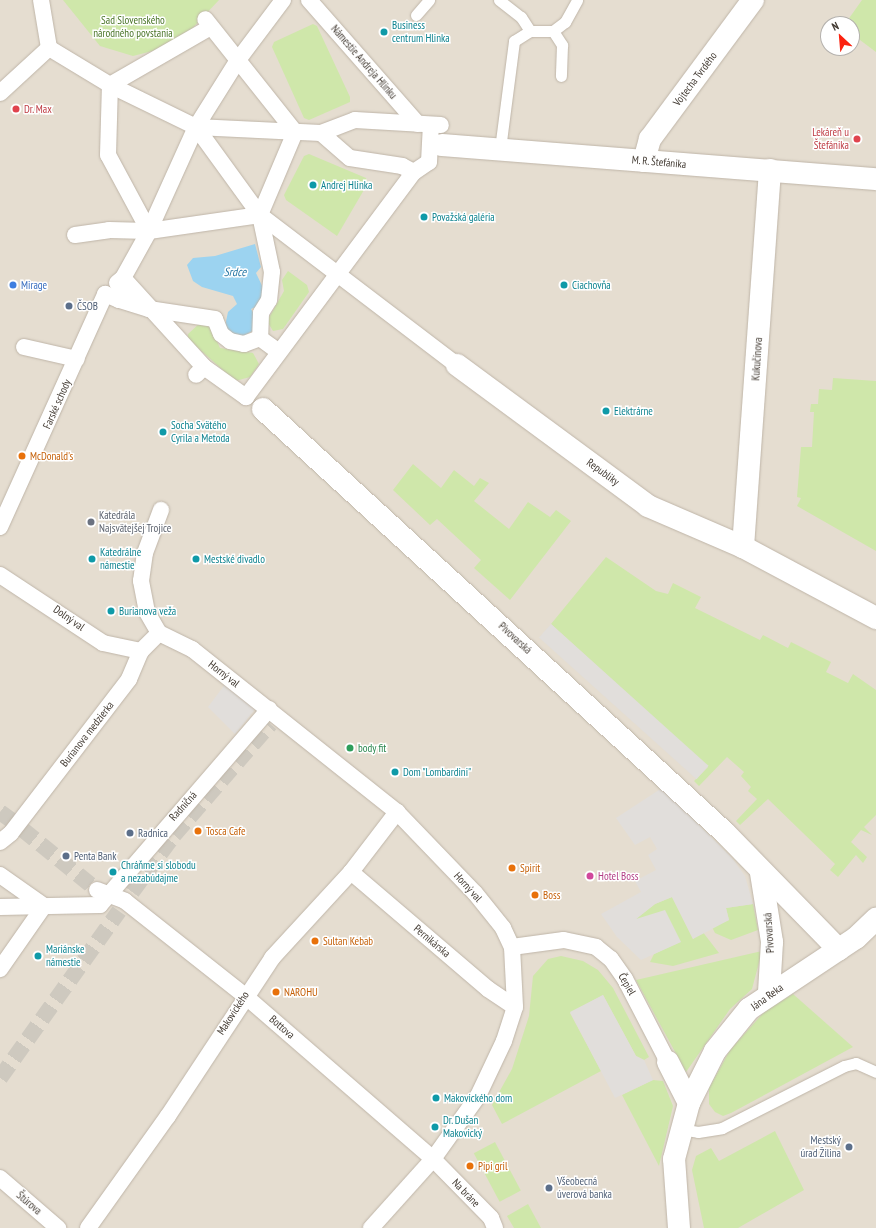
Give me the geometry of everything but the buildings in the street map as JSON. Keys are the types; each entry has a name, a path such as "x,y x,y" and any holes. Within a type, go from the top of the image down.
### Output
{"street":[{"path":"41,0 50,48 110,85 196,127 321,133 355,120 433,142 414,172 279,352 255,403 200,371 123,278"},
{"path":"260,338 244,344 230,341 221,334 215,319 149,309 112,297 149,231 196,127 238,60 283,0"},
{"name":"Námestie Andreja Hlinku","path":"309,0 433,142"},
{"name":"Vojtecha Tvrdého","path":"644,161 650,139 753,0"},
{"path":"110,85 208,23 295,132"},
{"path":"0,93 50,48"},
{"path":"110,85 108,155 149,231"},
{"path":"196,127 260,215 336,274"},
{"path":"260,338 261,313 269,300 272,272 260,215 295,132"},
{"path":"321,133 350,158 402,166 414,172"},
{"name":"M. R. Štefánika","path":"433,142 500,149 876,179"},
{"name":"Kukučínova","path":"743,548 770,170"},
{"path":"75,235 109,230 149,231 260,215"},
{"name":"Republiky","path":"336,274 648,506 743,548 876,618"},
{"name":"Farské schody","path":"0,527 77,359 112,297"},
{"path":"260,338 279,352"},
{"path":"24,347 77,359"},
{"name":"Pivovarská","path":"255,403 725,833 761,873 792,900 839,950"},
{"path":"159,633 147,612 141,581 145,553 161,510"},
{"name":"Dolný val","path":"0,575 103,643 142,651"},
{"name":"Burianova medzierka","path":"12,830 129,679 142,651 159,633"},
{"name":"Horný val","path":"159,633 192,649 272,716 397,812 475,893 503,928 512,947 515,1007 504,1041 478,1096 433,1159 371,1228"},
{"name":"Radničná","path":"102,896 272,716"},
{"name":"Makovického","path":"88,1228 168,1116 244,995 272,958 351,872 397,812"},
{"name":"Pernikárska","path":"351,872 488,989 515,1007"},
{"name":"Pivovarská","path":"761,873 772,942 769,993"},
{"path":"0,875 44,906"},
{"path":"0,906 44,906 102,896"},
{"name":"Bottova","path":"102,896 125,902 244,995 433,1159"},
{"path":"0,970 44,906"},
{"name":"Jána Reka","path":"679,1228 673,1188 674,1159 680,1129 689,1103 703,1072 730,1029 769,993 839,950 876,919"},
{"name":"Čepiel","path":"512,947 564,940 596,948 611,959 625,979 689,1103"},
{"name":"Na bráne","path":"433,1159 491,1218 495,1228"},
{"name":"Štúrova","path":"0,1178 58,1228"}],"lane":[{"path":"416,15 429,0"},
{"path":"499,0 521,17 530,31"},
{"path":"500,149 514,41 530,31 553,31 565,22 577,0"},
{"path":"553,31 562,45 560,76"},
{"path":"680,1129 698,1132 722,1128 844,1066 856,1063 876,1072"}],"shaded area":[{"path":"0,0 876,0 876,1228 0,1228"},
{"path":"551,624 709,766 697,779 539,637"},
{"path":"226,683 256,708 235,734 208,707"},
{"path":"662,788 732,858 745,876 753,904 726,908 729,920 693,939 672,897 655,904 636,919 665,910 681,942 641,960 617,937 601,914 641,892 635,881 656,870 648,855 657,849 650,837 635,845 616,818"},
{"path":"603,995 636,1056 644,1060 653,1080 615,1098 570,1012"}],"green space":[{"name":"Sad Slovenského národného povstania","path":"63,0 219,0 187,34 164,48 133,56 100,46"},
{"path":"862,0 876,0 876,52 860,40 860,16 851,16"},
{"path":"313,24 317,26 350,97 350,102 309,120 304,118 272,47 274,42"},
{"path":"309,154 366,178 368,183 337,236 286,200 284,195 304,156"},
{"path":"288,271 307,285 309,292 283,329 273,331 267,321 284,291 282,280"},
{"path":"201,322 208,322 220,348 253,353 259,364 250,377 235,381 188,339 188,334"},
{"path":"833,378 876,381 876,551 797,506 801,498 797,497 801,447 812,447 814,412 810,412 811,404 818,404 819,389 832,390"},
{"path":"413,464 441,488 454,470 474,486 480,478 489,483 474,501 509,529 528,502 550,517 556,510 571,521 510,600 474,568 481,560 437,519 430,525 393,490"},
{"path":"606,557 656,591 668,594 673,583 701,597 695,608 760,640 763,635 788,648 791,642 831,662 826,672 848,683 853,674 876,690 876,815 864,827 872,835 861,830 851,842 867,857 863,863 856,855 838,877 830,870 835,864 768,799 740,825 736,821 757,799 748,791 751,787 741,776 744,772 727,757 699,786 694,781 708,767 551,624"},
{"path":"672,897 693,939 702,931 719,953 673,966 650,962 654,954 680,942 636,919 655,904"},
{"path":"753,904 758,930 731,940 715,933 712,927 729,920 726,908"},
{"path":"762,951 752,989 730,1009 686,1072 636,980"},
{"path":"561,956 583,961 598,970 613,988 649,1057 644,1060 636,1056 603,995 570,1013 601,1071 502,1124 492,1105 512,1069 529,1016 533,976 548,959"},
{"path":"793,994 853,1047 731,1113 723,1116 715,1112 709,1104 709,1088 730,1050 765,1011"},
{"path":"653,1080 663,1081 673,1106 659,1166 622,1095"},
{"path":"775,1131 804,1190 738,1228 704,1228 692,1170 696,1156 711,1148 719,1161"},
{"path":"495,1142 521,1191 500,1202 474,1153"},
{"path":"528,1204 541,1228 514,1228 507,1216"}],"water":[{"name":"Srdce","path":"255,244 261,267 256,273 265,292 260,305 251,309 256,318 254,330 242,337 229,333 225,326 228,312 237,304 233,296 202,287 193,281 187,265 193,258 215,256"}],"tunnel":[{"path":"132,892 174,835 270,724"},
{"path":"0,812 11,820"},
{"path":"22,829 97,890"},
{"path":"0,1078 119,911"}],"place":[{"name":"Business centrum Hlinka","path":"384,32"},
{"name":"Dr. Max","path":"16,109"},
{"name":"Lekáreň u Štefánika","path":"857,139"},
{"name":"Andrej Hlinka","path":"313,185"},
{"name":"Považská galéria","path":"424,217"},
{"name":"Mirage","path":"13,285"},
{"name":"Ciachovňa","path":"564,285"},
{"name":"ČSOB","path":"69,306"},
{"name":"Elektrárne","path":"606,411"},
{"name":"Socha Svätého Cyrila a Metoda","path":"163,432"},
{"name":"McDonald's","path":"22,456"},
{"name":"Katedrála Najsvätejšej Trojice","path":"91,522"},
{"name":"Katedrálne námestie","path":"92,559"},
{"name":"Mestské divadlo","path":"196,559"},
{"name":"Burianova veža","path":"111,611"},
{"name":"body fit","path":"350,748"},
{"name":"Dom \"Lombardini\"","path":"395,772"},
{"name":"Tosca Cafe","path":"198,831"},
{"name":"Radnica","path":"130,833"},
{"name":"Penta Bank","path":"66,856"},
{"name":"Spirit","path":"512,868"},
{"name":"Chráňme si slobodu a nezabúdajme","path":"113,872"},
{"name":"Hotel Boss","path":"590,876"},
{"name":"Boss","path":"535,895"},
{"name":"Sultan Kebab","path":"315,941"},
{"name":"Mariánske námestie","path":"38,956"},
{"name":"NAROHU","path":"276,992"},
{"name":"Makovického dom","path":"436,1098"},
{"name":"Dr. Dušan Makovický","path":"435,1127"},
{"name":"Mestský úrad Žilina","path":"849,1147"},
{"name":"Pipi gril","path":"470,1166"},
{"name":"Všeobecná úverová banka","path":"549,1188"}]}
